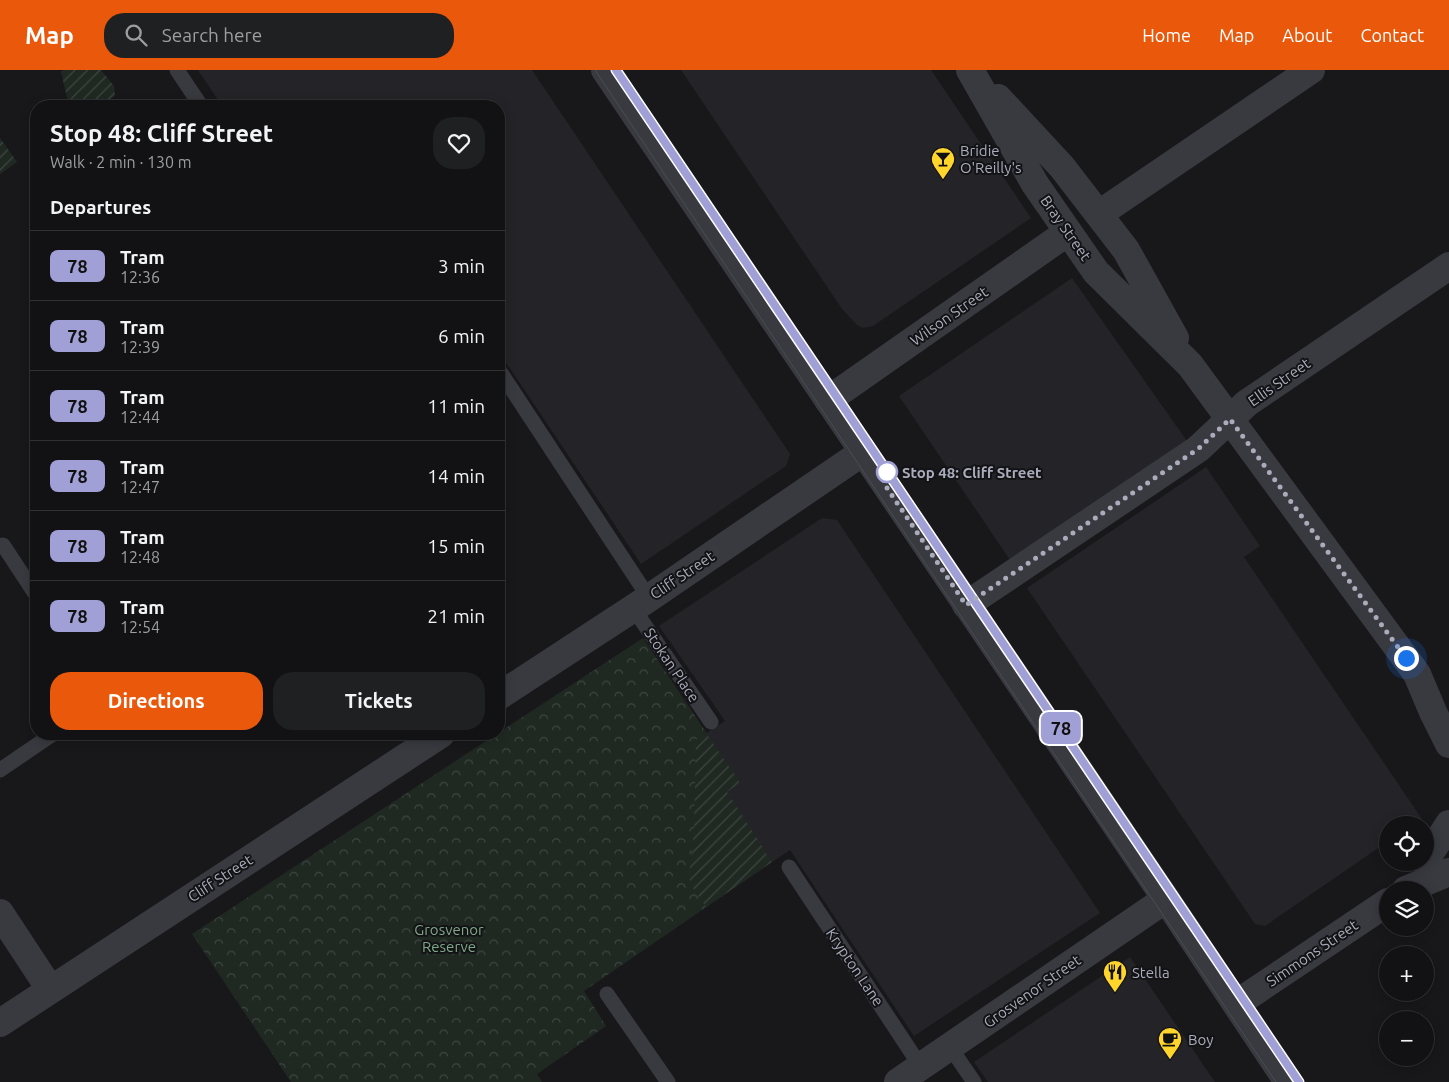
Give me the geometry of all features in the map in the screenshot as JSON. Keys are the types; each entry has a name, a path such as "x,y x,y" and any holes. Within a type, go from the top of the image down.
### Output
{"street":[{"path":"605,70 1288,1082"},
{"name":"Bray Street","path":"970,70 1062,166 1126,250 1190,365 1417,674 1449,744"},
{"name":"Bray Street","path":"970,70 1035,184 1096,272 1190,365"},
{"path":"1099,214 1311,70"},
{"name":"Wilson Street","path":"828,400 1068,232"},
{"name":"Ellis Street","path":"966,605 1198,449 1247,403 1449,266"},
{"name":"Cliff Street","path":"505,692 641,603 863,452"},
{"name":"Bray Street","path":"1417,674 1449,693"},
{"name":"Cliff Street","path":"0,1023 432,740"},
{"path":"1434,847 1449,824"},
{"path":"1427,881 1449,872"},
{"name":"Grosvenor Street","path":"898,1082 1166,899"},
{"name":"Simmons Street","path":"1236,1004 1379,908"},
{"path":"0,913 50,989"}],"lane":[{"path":"177,70 198,100"},
{"name":"Stokan Place","path":"505,380 711,722"},
{"path":"3,545 30,586"},
{"path":"0,770 45,740"},
{"name":"Krypton Lane","path":"789,867 922,1067"},
{"path":"607,994 668,1082"},
{"path":"950,1047 974,1082"}],"shaded area":[{"path":"198,70 532,70 790,454 786,466 641,564 505,361 505,100 218,100"},
{"path":"681,70 931,70 1031,218 873,326 863,328 857,325 842,309"},
{"path":"1072,278 1187,441 1010,560 899,396"},
{"path":"1206,467 1260,546 1244,557 1420,816 1379,816 1379,848 1265,926 1255,924 1027,588"},
{"path":"822,518 837,520 1100,913 914,1036 790,850 772,862 726,792 739,783 706,733 725,721 659,626"},
{"path":"1130,957 1215,1082 988,1082 974,1062"}],"green space":[{"path":"64,70 101,70 114,86 115,96 109,100 68,100 61,72"},
{"path":"0,138 17,162 0,174"},
{"name":"Grosvenor Reserve","path":"643,638 740,783 727,792 772,862 584,991 606,1026 537,1074 542,1082 291,1082 192,934 488,740 505,740 505,729"},
{"path":"706,733 740,783 727,792 772,862 706,907 692,887 689,877 694,829 696,740 699,736"}],"tram line":[{"path":"595,70 871,483 1276,1082"},
{"path":"616,70 1299,1082"},
{"name":"78","path":"616,70 1299,1082"}],"place":[{"name":"Bridie O'Reilly's","path":"943,180"},
{"name":"Stop 48: Cliff Street","path":"887,472"},
{"name":"Stella","path":"1115,993"},
{"name":"Boy","path":"1170,1060"}],"route":[{"path":"887,472 883,482 966,605 1198,449 1230,419 1406,658"}]}
